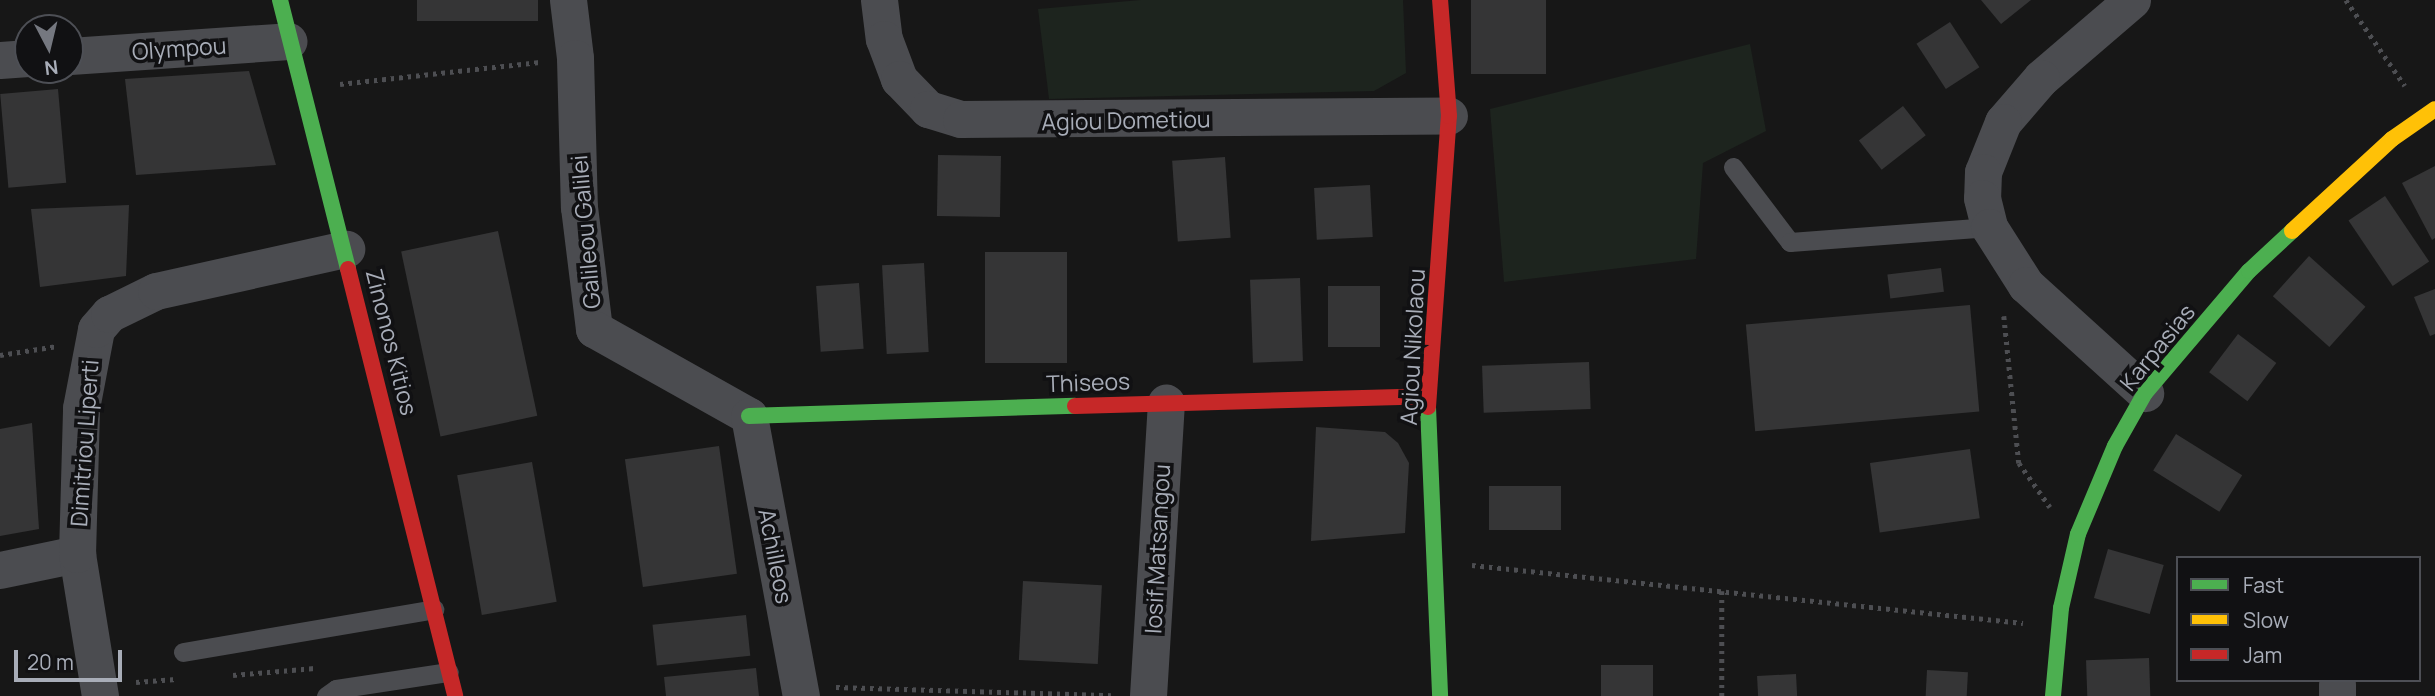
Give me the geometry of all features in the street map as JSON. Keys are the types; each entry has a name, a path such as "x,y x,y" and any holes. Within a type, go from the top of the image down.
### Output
{"street":[{"name":"Zinonos Kitios","path":"280,0 288,41 346,249 455,696"},
{"name":"Galileou Galilei","path":"568,0 575,58 579,207 594,329 749,416"},
{"name":"Agiou Dometiou","path":"879,0 884,39 900,79 913,98 929,109 961,120 1449,116"},
{"name":"Agiou Nikolaou","path":"1440,0 1449,116 1428,396 1440,696"},
{"path":"2133,0 2041,78 2003,122 1983,172 1982,198 1989,227 2026,285 2145,393"},
{"name":"Olympou","path":"84,55 288,41"},
{"name":"Karpasias","path":"2053,696 2059,627 2076,544 2115,446 2145,393 2249,271 2332,191 2430,112"},
{"name":"Dimitriou Liperti","path":"99,691 77,554 81,408 93,340 109,314 156,291 346,249"},
{"name":"Thiseos","path":"749,416 1428,396"},
{"name":"Iosif Matsangou","path":"1148,696 1166,403"},
{"name":"Achilleos","path":"749,416 801,691"},
{"path":"0,570 77,554"}],"lane":[{"path":"1733,167 1790,242 1989,227"},
{"path":"183,652 434,609"},
{"path":"326,696 335,690 449,672"}],"path":[{"path":"2346,0 2430,112"},
{"path":"301,89 575,58"},
{"path":"2003,305 2019,463 2076,544"},
{"path":"0,355 93,340"},
{"path":"1436,561 2059,627"},
{"path":"1722,591 1722,696"},
{"path":"223,676 320,668"},
{"path":"99,691 181,679"},
{"path":"801,691 1114,695"}],"shaded area":[{"path":"1141,0 1403,0 1406,73 1374,91 1049,99 1038,9"},
{"path":"1750,44 1766,131 1703,163 1696,259 1504,282 1490,109"}],"building":[{"path":"417,0 538,0 538,21 417,21"},
{"path":"1471,0 1546,0 1546,74 1471,74"},
{"path":"1981,0 2031,0 2001,24"},
{"path":"1950,22 1979,67 1946,89 1916,44"},
{"path":"249,71 276,165 136,175 125,79"},
{"path":"58,89 66,183 8,188 0,94"},
{"path":"1903,106 1926,135 1882,170 1859,140"},
{"path":"938,155 1001,156 1000,217 937,216"},
{"path":"1225,157 1231,238 1178,241 1172,161"},
{"path":"2435,166 2435,238 2432,240 2402,183"},
{"path":"1370,185 1373,237 1317,240 1314,188"},
{"path":"2385,196 2429,261 2393,286 2349,221"},
{"path":"129,205 126,276 40,287 31,209"},
{"path":"498,231 537,416 440,436 401,252"},
{"path":"985,252 1067,252 1067,363 985,363"},
{"path":"2309,256 2365,307 2329,347 2273,296"},
{"path":"924,263 929,352 887,354 882,265"},
{"path":"1941,268 1944,292 1890,298 1887,275"},
{"path":"1300,278 1303,361 1253,363 1250,280"},
{"path":"859,283 864,349 821,352 816,286"},
{"path":"1328,286 1380,286 1380,347 1328,347"},
{"path":"2435,289 2435,334 2430,336 2414,297"},
{"path":"1970,305 1979,412 1755,431 1746,325"},
{"path":"2238,334 2276,363 2247,401 2209,372"},
{"path":"1589,362 1591,409 1484,413 1482,366"},
{"path":"32,423 39,529 0,536 0,429"},
{"path":"1316,427 1385,432 1398,443 1409,463 1405,533 1311,541"},
{"path":"2176,434 2242,475 2219,512 2153,470"},
{"path":"719,446 737,574 643,587 625,459"},
{"path":"1970,449 1980,518 1880,532 1870,463"},
{"path":"532,462 557,602 482,615 457,475"},
{"path":"1489,486 1561,486 1561,530 1489,530"},
{"path":"2108,549 2164,565 2150,614 2094,598"},
{"path":"1023,581 1102,585 1098,664 1019,660"},
{"path":"746,615 750,656 657,666 653,625"},
{"path":"2149,658 2150,696 2087,696 2086,660"},
{"path":"1601,665 1653,665 1653,696 1601,696"},
{"path":"756,668 759,696 666,696 664,677"},
{"path":"1927,670 1968,672 1967,696 1926,696"},
{"path":"1796,674 1797,696 1758,696 1757,676"}],"traffic: fast":[{"path":"280,0 348,269"},
{"path":"2053,696 2061,608 2078,534 2115,446 2145,393 2249,271 2292,231"},
{"path":"749,416 1075,406"},
{"path":"1428,407 1440,696"}],"traffic: slow":[{"path":"2292,231 2392,139 2435,109"}],"traffic: jam":[{"path":"1428,407 1449,116 1440,0"},
{"path":"348,269 455,696"},
{"path":"1075,406 1428,396"}]}
